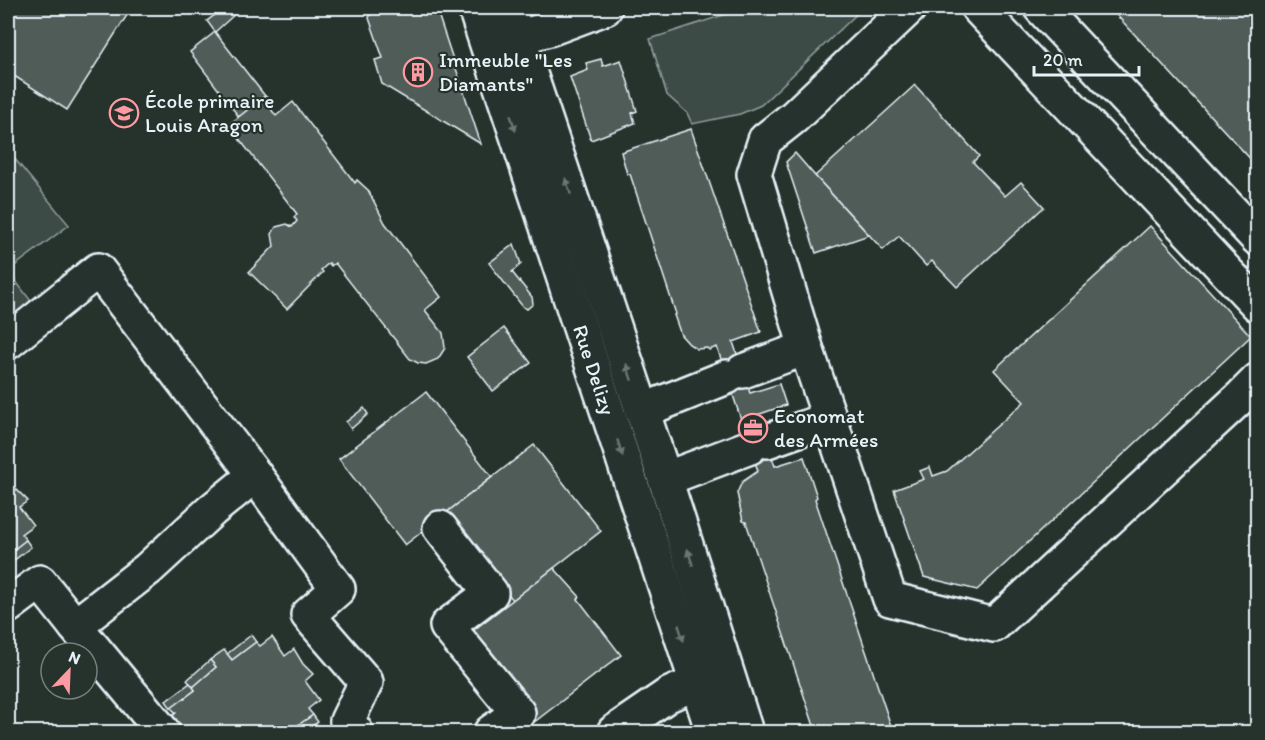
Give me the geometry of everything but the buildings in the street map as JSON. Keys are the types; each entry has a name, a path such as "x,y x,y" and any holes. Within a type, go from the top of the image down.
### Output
{"main road":[{"name":"Rue Delizy","path":"475,8 712,676 746,732"},
{"path":"513,22 549,29 605,8"},
{"path":"909,8 794,117 765,140 754,174 806,348 890,599 994,625 1257,380"},
{"path":"978,8 1257,306"},
{"path":"1041,8 1257,239"},
{"name":"Rue Delizy","path":"513,22 665,479 712,676 713,732"},
{"path":"8,342 98,270 255,475 338,589 308,615 366,682 347,721 349,730"},
{"path":"642,411 806,348"},
{"path":"665,479 829,418"},
{"path":"75,626 148,569 255,475"},
{"path":"440,528 491,593 447,626 518,712 491,732"},
{"path":"8,606 40,582 163,732"},
{"path":"614,732 668,695 712,676"}],"shaded area":[{"path":"745,8 863,8 761,105 740,114 692,124 687,113 667,95 650,39"},
{"path":"8,132 15,134 10,153 69,225 8,271"},
{"path":"8,271 37,309 8,340"}],"place":[{"name":"Immeuble \"Les Diamants\"","path":"418,72"},
{"name":"École primaire Louis Aragon","path":"124,113"},
{"name":"Economat des Armées","path":"753,428"}]}
